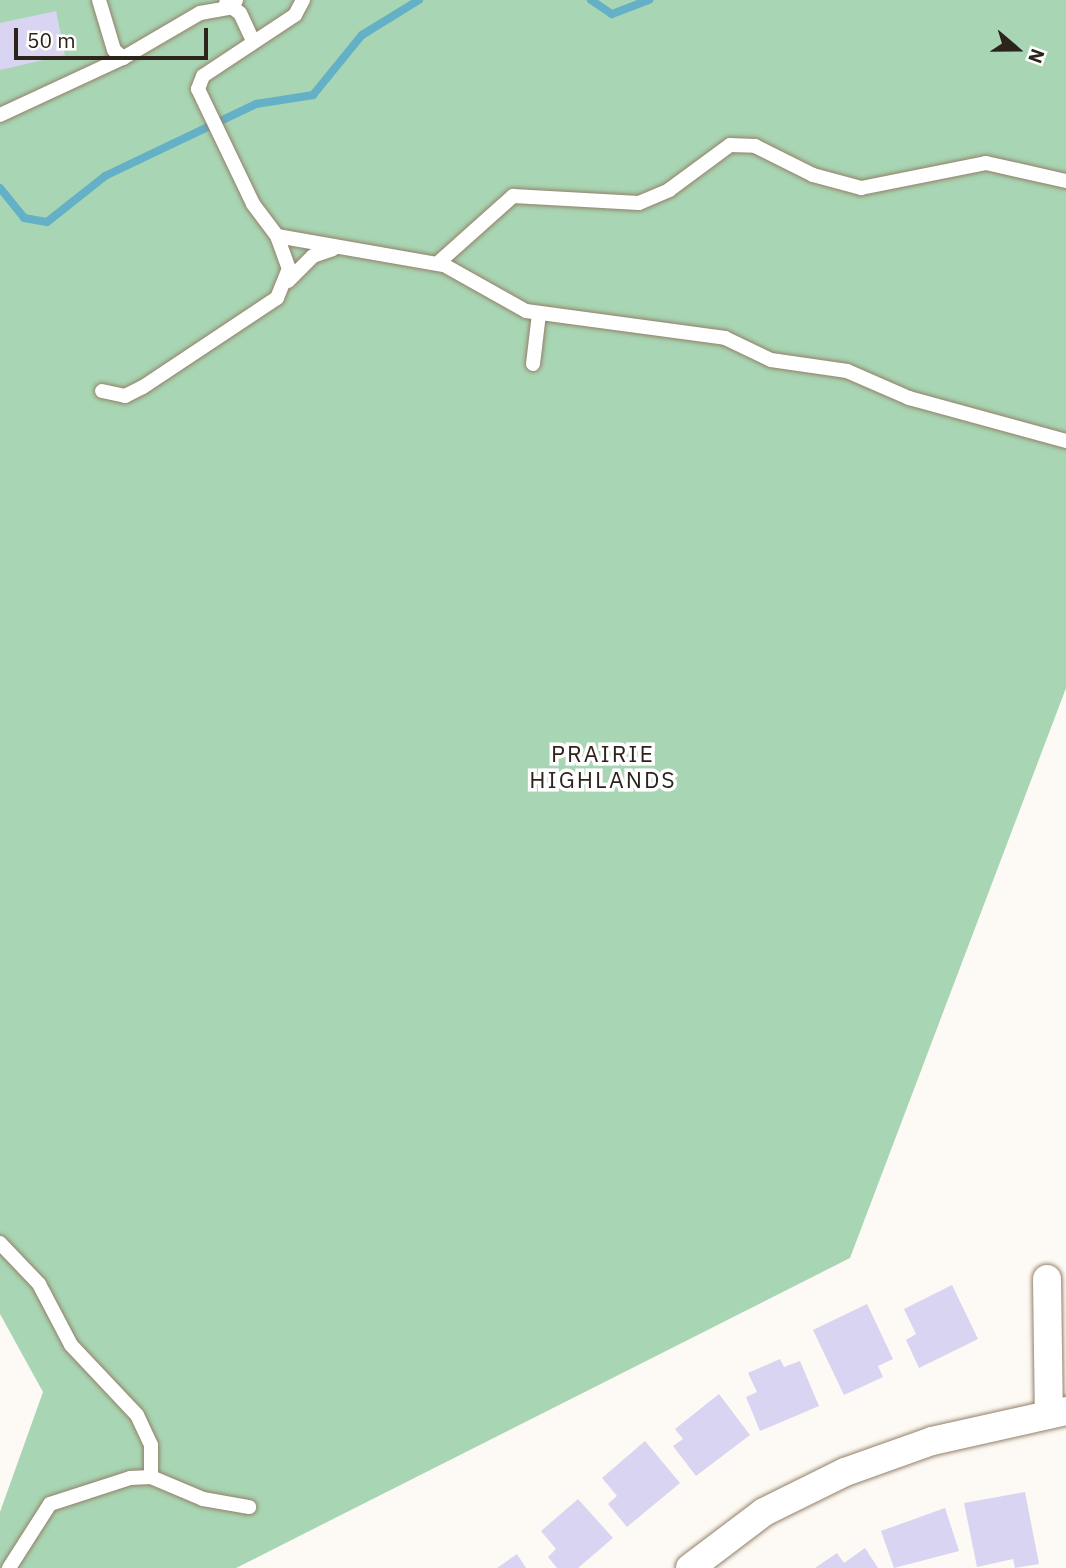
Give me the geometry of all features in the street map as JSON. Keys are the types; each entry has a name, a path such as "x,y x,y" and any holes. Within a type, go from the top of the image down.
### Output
{"street":[{"path":"690,1568 764,1513 845,1472 932,1441 1058,1413 1046,1279"}],"lane":[{"path":"99,0 114,50 123,58"},
{"path":"215,0 234,4"},
{"path":"287,282 289,268 277,236 221,141 202,97 203,76 295,15 303,0"},
{"path":"0,115 123,58 200,13 234,4"},
{"path":"234,4 253,41"},
{"path":"439,263 513,196 639,203 669,190 730,145 755,146 813,176 861,188 986,163 1066,181"},
{"path":"277,236 333,249 439,263 539,314 611,318 663,334 725,338 771,360 847,370 909,398 1066,441"},
{"path":"102,391 125,396 143,387 238,327 313,256 333,249"},
{"path":"533,364 539,314"},
{"path":"0,1243 40,1284 71,1345 137,1415 150,1445 151,1477"},
{"path":"9,1568 50,1504 151,1477 203,1499 248,1507"}],"green space":[{"path":"0,0 1066,0 1066,688 850,1258 236,1568 0,1568 0,1512 43,1392 0,1314"}],"building":[{"path":"56,11 65,55 0,70 0,23"},
{"path":"952,1285 978,1339 919,1368 906,1340 916,1334 904,1309"},
{"path":"867,1304 893,1359 878,1366 883,1377 844,1395 813,1330"},
{"path":"780,1359 784,1367 800,1361 819,1406 760,1431 746,1397 757,1392 748,1373"},
{"path":"719,1394 750,1435 696,1476 673,1446 683,1439 675,1429"},
{"path":"645,1441 680,1483 627,1527 608,1504 617,1496 602,1478"},
{"path":"1025,1492 1039,1564 1015,1568 1013,1559 977,1567 964,1503"},
{"path":"578,1499 613,1538 578,1568 557,1568 548,1557 556,1549 541,1531"},
{"path":"945,1508 959,1551 894,1568 881,1531"},
{"path":"865,1548 878,1568 815,1568 837,1553 844,1563"},
{"path":"517,1554 526,1568 497,1568"}],"waterway":[{"path":"0,188 24,218 47,222 105,176 256,104 313,95 362,35 419,0"},
{"path":"591,0 612,14 649,0"}],"district":[{"name":"PRAIRIE HIGHLANDS","path":"603,766"}]}
